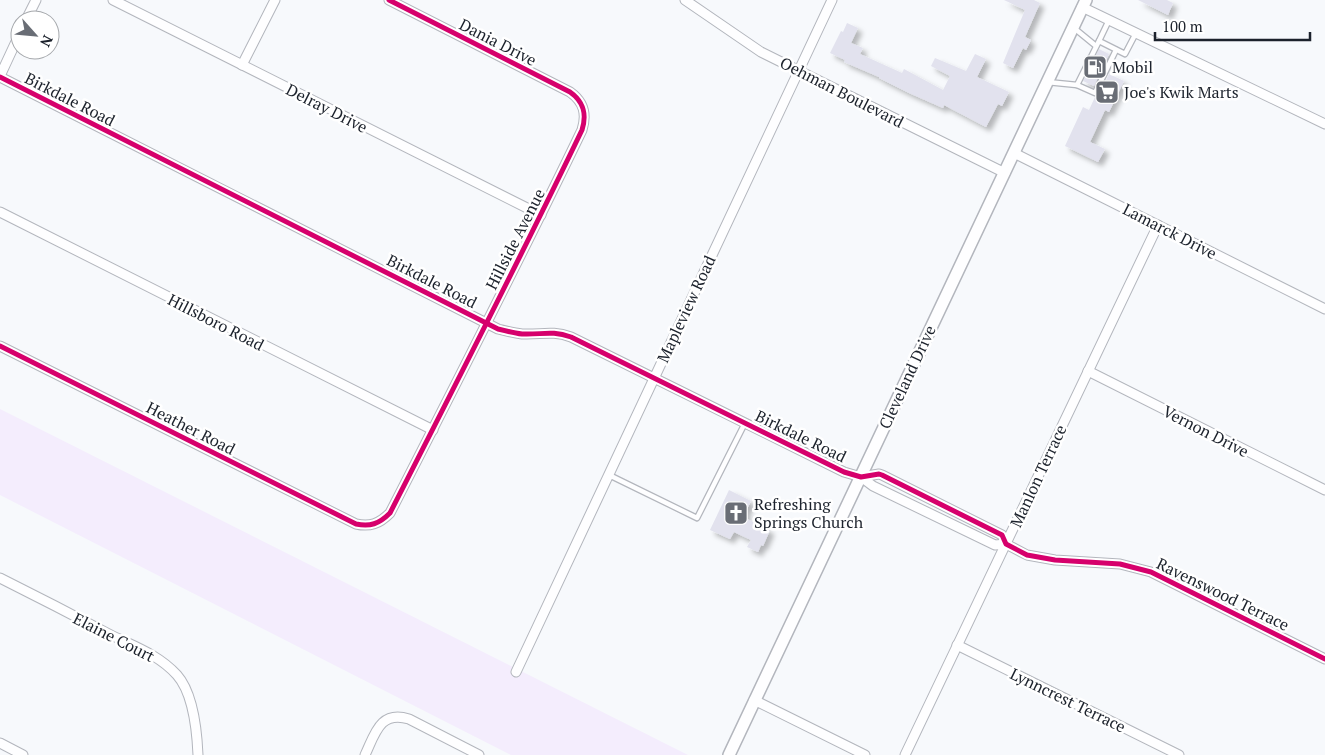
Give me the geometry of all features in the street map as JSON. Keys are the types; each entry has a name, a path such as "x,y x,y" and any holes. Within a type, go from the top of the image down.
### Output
{"street":[{"name":"Delray Drive","path":"113,0 541,215"},
{"path":"242,65 275,0"},
{"name":"Dania Drive","path":"389,0 570,92"},
{"name":"Oehman Boulevard","path":"685,0 761,52 1005,173"},
{"name":"Mapleview Road","path":"516,672 832,0"},
{"path":"1084,4 1109,20 1325,124"},
{"name":"Cleveland Drive","path":"729,755 1084,4"},
{"path":"0,77 10,55"},
{"name":"Birkdale Road","path":"0,77 498,329 524,334 560,333 571,337 844,472 861,477"},
{"name":"Hillside Avenue","path":"373,525 390,514 582,130 585,112 577,97 570,92"},
{"name":"Lamarck Drive","path":"1014,153 1325,309"},
{"name":"Hillsboro Road","path":"0,212 433,430"},
{"name":"Manlon Terrace","path":"905,755 1158,225"},
{"name":"Heather Road","path":"0,346 356,524 364,526 373,525"},
{"name":"Vernon Drive","path":"1088,371 1325,490"},
{"name":"Ravenswood Terrace","path":"861,477 879,474 1002,535 1006,544 1027,555 1055,560 1120,564 1151,572 1229,609 1325,659"},
{"name":"Ravenswood Terrace","path":"861,477 873,486 997,546 1006,544"},
{"path":"936,517 942,505"},
{"name":"Elaine Court","path":"0,578 116,638 145,650 178,676 194,714 198,755"},
{"name":"Lynncrest Terrace","path":"957,644 1179,755"},
{"path":"754,700 865,755"},
{"path":"364,755 378,728 384,720 391,716 409,719 479,755"},
{"path":"0,744 23,755"}],"lane":[{"path":"1077,85 1109,20"},
{"path":"1073,27 1097,44 1125,54 1136,33"},
{"path":"1047,82 1077,85 1096,93 1104,71 1116,50"},
{"path":"608,475 697,518 745,423"}],"shaded area":[{"path":"0,409 688,755 511,755 0,495"}],"building":[{"path":"1004,0 1034,0 1040,3 1025,37 1031,40 1026,50 1023,48 1013,68 1003,63 1025,10"},
{"path":"1138,0 1167,0 1173,3 1168,15"},
{"path":"847,23 858,28 851,43 863,48 860,54 902,73 904,69 943,90 950,76 931,66 935,58 966,71 975,54 986,59 977,77 1009,92 1002,106 998,104 986,127 944,105 943,108 909,93 879,77 844,62 845,60 830,53"},
{"path":"1099,49 1109,54 1094,86 1083,81"},
{"path":"1109,74 1124,81 1109,112 1105,110 1090,142 1105,149 1098,162 1065,146 1083,107 1089,110"},
{"path":"729,490 751,501 745,513 747,514 745,518 770,530 763,546 761,545 758,552 747,547 751,540 734,532 730,539 710,530"}],"cycle path":[{"path":"0,346 356,524 374,524 386,517 390,513 511,274 582,130 584,119 581,104 570,92 389,0"},
{"path":"0,77 498,329 522,334 552,333 571,337 844,472 861,477 882,475 1002,535 1006,544 1027,555 1055,560 1120,564 1151,572 1325,659"}],"place":[{"name":"Mobil","path":"1095,67"},
{"name":"Joe's Kwik Marts","path":"1107,92"},
{"name":"Refreshing Springs Church","path":"736,513"}]}
